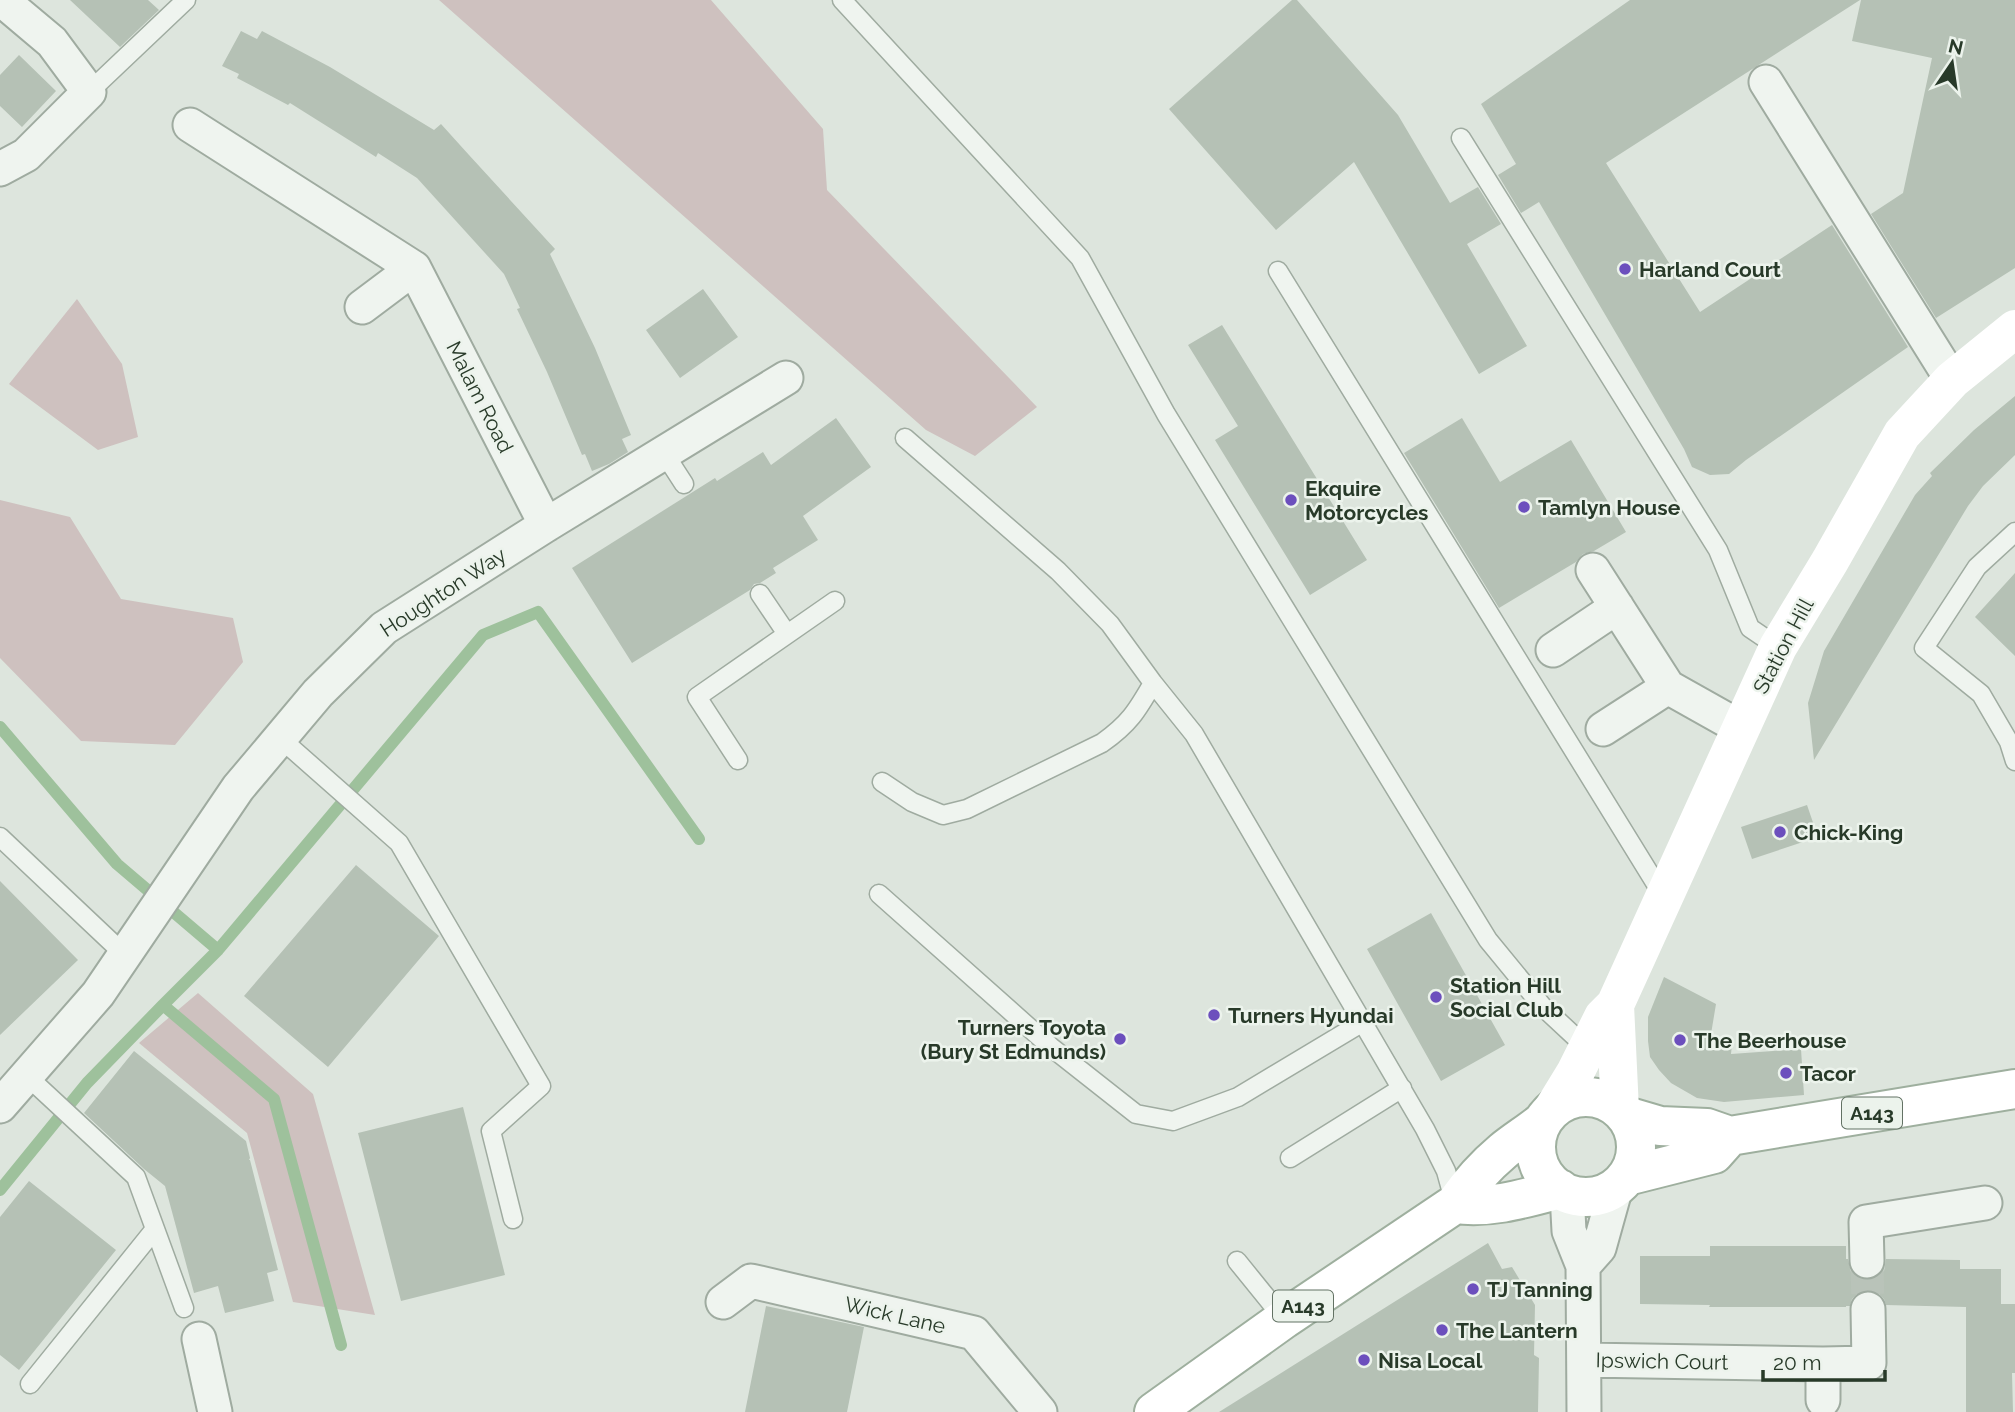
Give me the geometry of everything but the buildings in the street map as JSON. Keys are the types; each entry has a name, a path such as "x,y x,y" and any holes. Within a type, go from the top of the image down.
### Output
{"main road":[{"name":"Station Hill","path":"1548,1115 1575,1073 1603,1017 1615,1005 1779,647 1902,434 1952,380 2015,330"},
{"name":"Station Hill","path":"1615,1005 1623,1113"},
{"name":"A143","path":"1623,1113 1660,1126 1707,1128 1730,1136 2015,1089"},
{"path":"1584,1096 1601,1099 1623,1113 1634,1129 1637,1145 1634,1161 1622,1182 1601,1195 1585,1197 1564,1191 1552,1184 1541,1169 1536,1154 1536,1137 1548,1115 1567,1100 1584,1096"},
{"name":"A143","path":"1154,1412 1284,1319 1455,1204 1471,1181 1487,1165 1548,1115"},
{"name":"A143","path":"1622,1182 1714,1154 1730,1136"},
{"path":"1455,1204 1494,1205 1564,1191"}],"street":[{"path":"0,169 26,155 89,92 52,42 2,0"},
{"path":"1766,82 1952,380"},
{"path":"190,125 414,268 362,307"},
{"name":"Malam Road","path":"414,268 546,526"},
{"name":"Houghton Way","path":"0,1106 98,994 238,788 318,693 384,628 786,378"},
{"path":"1593,570 1668,687 1741,728"},
{"path":"1553,650 1617,607"},
{"path":"1603,729 1668,687"},
{"path":"1583,1266 1599,1248 1622,1182"},
{"path":"1564,1191 1569,1231 1583,1266 1584,1412"},
{"path":"1867,1261 1866,1222 1985,1203"},
{"name":"Wick Lane","path":"723,1302 751,1281 974,1333 1040,1412"},
{"name":"Ipswich Court","path":"1585,1360 1869,1363 1868,1309"},
{"path":"199,1339 215,1412"},
{"path":"1823,1364 1823,1400"}],"lane":[{"path":"89,92 186,0"},
{"path":"842,0 1080,258 1166,414 1488,940 1543,1007 1587,1048"},
{"path":"1461,138 1718,550 1750,628 1779,647"},
{"path":"1278,271 1664,897"},
{"path":"905,438 1058,571 1110,624 1194,734 1402,1088 1446,1171 1455,1204"},
{"path":"664,453 684,484"},
{"path":"2015,532 1977,567 1924,648 1981,694 2009,742 2015,761"},
{"path":"760,594 788,634"},
{"path":"738,760 697,697 835,601"},
{"path":"882,782 912,802 943,815 967,809 1102,743 1123,728 1138,710 1153,683"},
{"path":"280,738 399,843 541,1086 491,1131 513,1219"},
{"path":"0,837 125,955"},
{"path":"879,894 1051,1047 1136,1114 1173,1121 1238,1097 1363,1022"},
{"path":"27,1076 136,1177 184,1308"},
{"path":"1290,1158 1402,1088"},
{"path":"30,1384 155,1229"},
{"path":"1237,1261 1284,1319"}],"shaded area":[{"path":"439,0 711,0 823,129 827,190 1037,407 975,456 926,430"},
{"path":"77,299 122,364 138,437 98,450 9,384"},
{"path":"0,500 70,517 121,599 233,618 243,662 175,745 81,741 0,658"},
{"path":"198,993 313,1094 375,1315 293,1302 247,1133 139,1043"}],"waterway":[{"path":"218,950 483,635 538,612 699,839"},
{"path":"0,727 117,864 218,950 163,1005 274,1099 341,1345"},
{"path":"0,1190 87,1083 163,1005"}],"tunnel":[{"path":"1867,1261 1868,1309"}],"place":[{"name":"Harland Court","path":"1625,269"},
{"name":"Ekquire Motorcycles","path":"1291,500"},
{"name":"Tamlyn House","path":"1524,507"},
{"name":"Chick-King","path":"1780,832"},
{"name":"Station Hill Social Club","path":"1436,997"},
{"name":"Turners Hyundai","path":"1214,1015"},
{"name":"Turners Toyota (Bury St Edmunds)","path":"1120,1039"},
{"name":"The Beerhouse","path":"1680,1040"},
{"name":"Tacor","path":"1786,1073"},
{"name":"TJ Tanning","path":"1473,1289"},
{"name":"The Lantern","path":"1442,1330"},
{"name":"Nisa Local","path":"1364,1360"}]}
